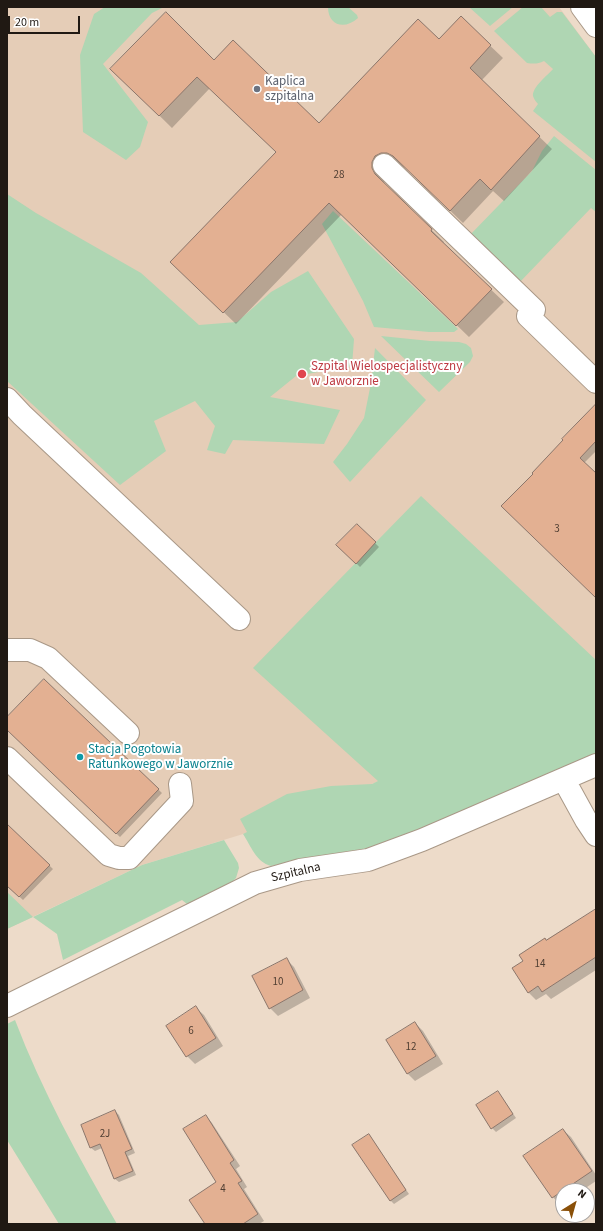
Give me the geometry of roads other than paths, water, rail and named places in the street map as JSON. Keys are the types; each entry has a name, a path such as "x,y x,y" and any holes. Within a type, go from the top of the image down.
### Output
{"street":[{"path":"582,7 596,26"},
{"path":"384,165 531,313 596,382"},
{"path":"7,399 22,415 239,619"},
{"path":"7,650 30,650 48,658 128,734"},
{"path":"7,758 109,856 118,858 130,858 182,801 180,784"},
{"name":"Szpitalna","path":"7,1006 255,883 300,870 368,860 422,840 596,765"},
{"path":"564,780 596,835"}],"place":[{"name":"Kaplica szpitalna","path":"257,89"},
{"name":"Szpital Wielospecjalistyczny w Jaworznie","path":"302,374"},
{"name":"Stacja Pogotowia Ratunkowego w Jaworznie","path":"80,757"}]}
